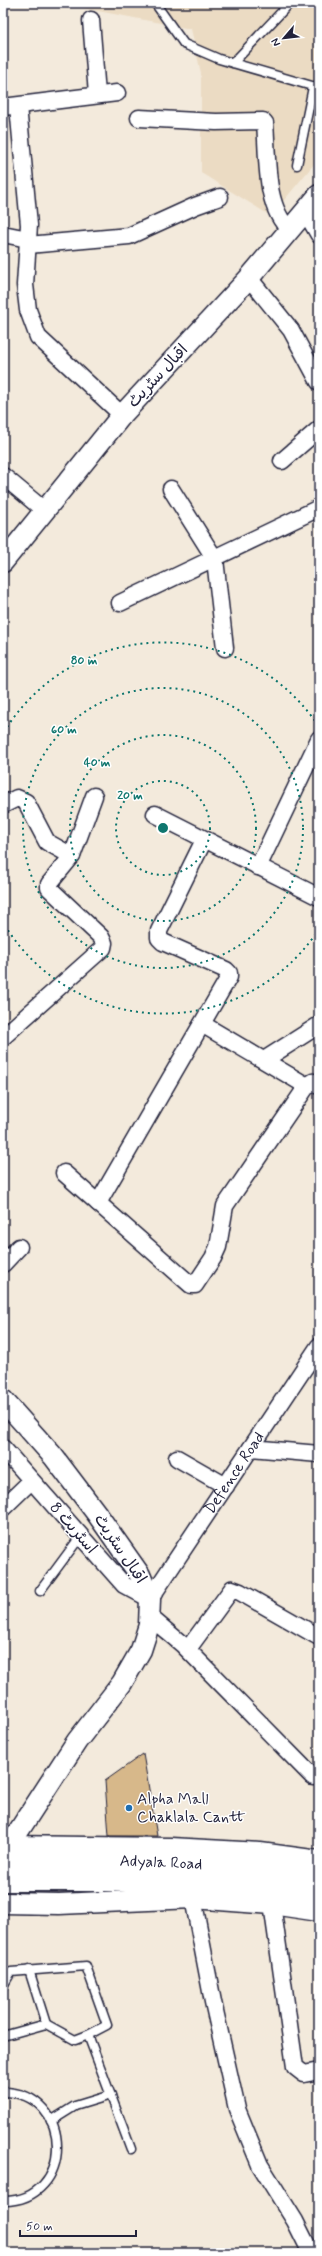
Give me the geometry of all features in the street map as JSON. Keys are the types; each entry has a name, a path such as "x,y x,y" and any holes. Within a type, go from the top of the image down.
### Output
{"main road":[{"name":"Adyala Road","path":"4,1852 263,1868 319,1877"},
{"path":"3,1880 187,1880 319,1892"}],"street":[{"path":"91,20 97,94"},
{"path":"117,93 97,94 10,106 29,225 25,285 28,310 38,336 122,415"},
{"path":"139,118 216,122 263,121 265,123 270,190 274,209 283,223 290,230"},
{"name":"اقبال سٹریٹ","path":"3,562 122,415 249,278 319,195"},
{"path":"3,234 28,242 129,236 195,206 220,197"},
{"path":"305,211 319,235"},
{"path":"249,278 291,330 318,378"},
{"path":"282,461 319,429"},
{"path":"3,476 45,511"},
{"path":"171,489 215,559 224,648"},
{"path":"120,603 215,559 319,508"},
{"path":"258,867 319,739"},
{"path":"3,1037 104,948 104,943 101,937 49,888 49,884 72,856 94,796"},
{"path":"3,805 17,798 22,799 26,802 47,842 72,856"},
{"path":"155,814 319,897"},
{"path":"98,1203 229,977 229,974 162,942 159,938 159,931 204,840"},
{"path":"64,1173 191,1285 195,1285 213,1258 218,1246 225,1206 313,1086 202,1024"},
{"path":"264,1060 319,1025"},
{"path":"3,1264 19,1247"},
{"name":"Defence Road","path":"150,1608 226,1486 319,1346"},
{"name":"اقبال سٹریٹ","path":"3,1400 53,1456 97,1514 140,1575 150,1608"},
{"name":"اسٹریٹ 8","path":"3,1448 80,1537 124,1585 150,1608 188,1649 317,1775"},
{"path":"251,1448 319,1454"},
{"path":"177,1458 226,1486"},
{"path":"3,1508 31,1481"},
{"path":"188,1649 232,1590 240,1592 319,1637"},
{"path":"4,1852 77,1741 122,1683 141,1650 150,1608"},
{"path":"4,1852 171,1848 260,1853 319,1861"},
{"path":"193,1898 213,2002 238,2108 260,2165 295,2221 311,2253"},
{"path":"3,1903 59,1904 193,1898 272,1904 319,1911"},
{"path":"272,1904 295,2068 304,2074 319,2070"}],"lane":[{"path":"154,3 184,44 189,48 316,88 297,165"},
{"path":"233,63 290,3"},
{"path":"40,1591 80,1537"},
{"path":"3,1986 11,1972 29,1970 86,1966 107,2025 75,2040 46,2024 29,1970"},
{"path":"3,2036 46,2024"},
{"path":"88,2035 131,2149"},
{"path":"3,2092 13,2092 31,2099 46,2111 55,2128 58,2147 55,2166 45,2182 31,2195 13,2202 3,2201"},
{"path":"51,2121 75,2106 111,2096"}],"shaded area":[{"path":"83,3 319,3 319,158 271,216 201,173 201,73 191,29 83,8"}],"building":[{"name":"Alpha Mall Chaklala Cantt","path":"143,1754 157,1836 109,1836 105,1781"}],"place":[{"name":"Alpha Mall Chaklala Cantt","path":"129,1808"}]}
